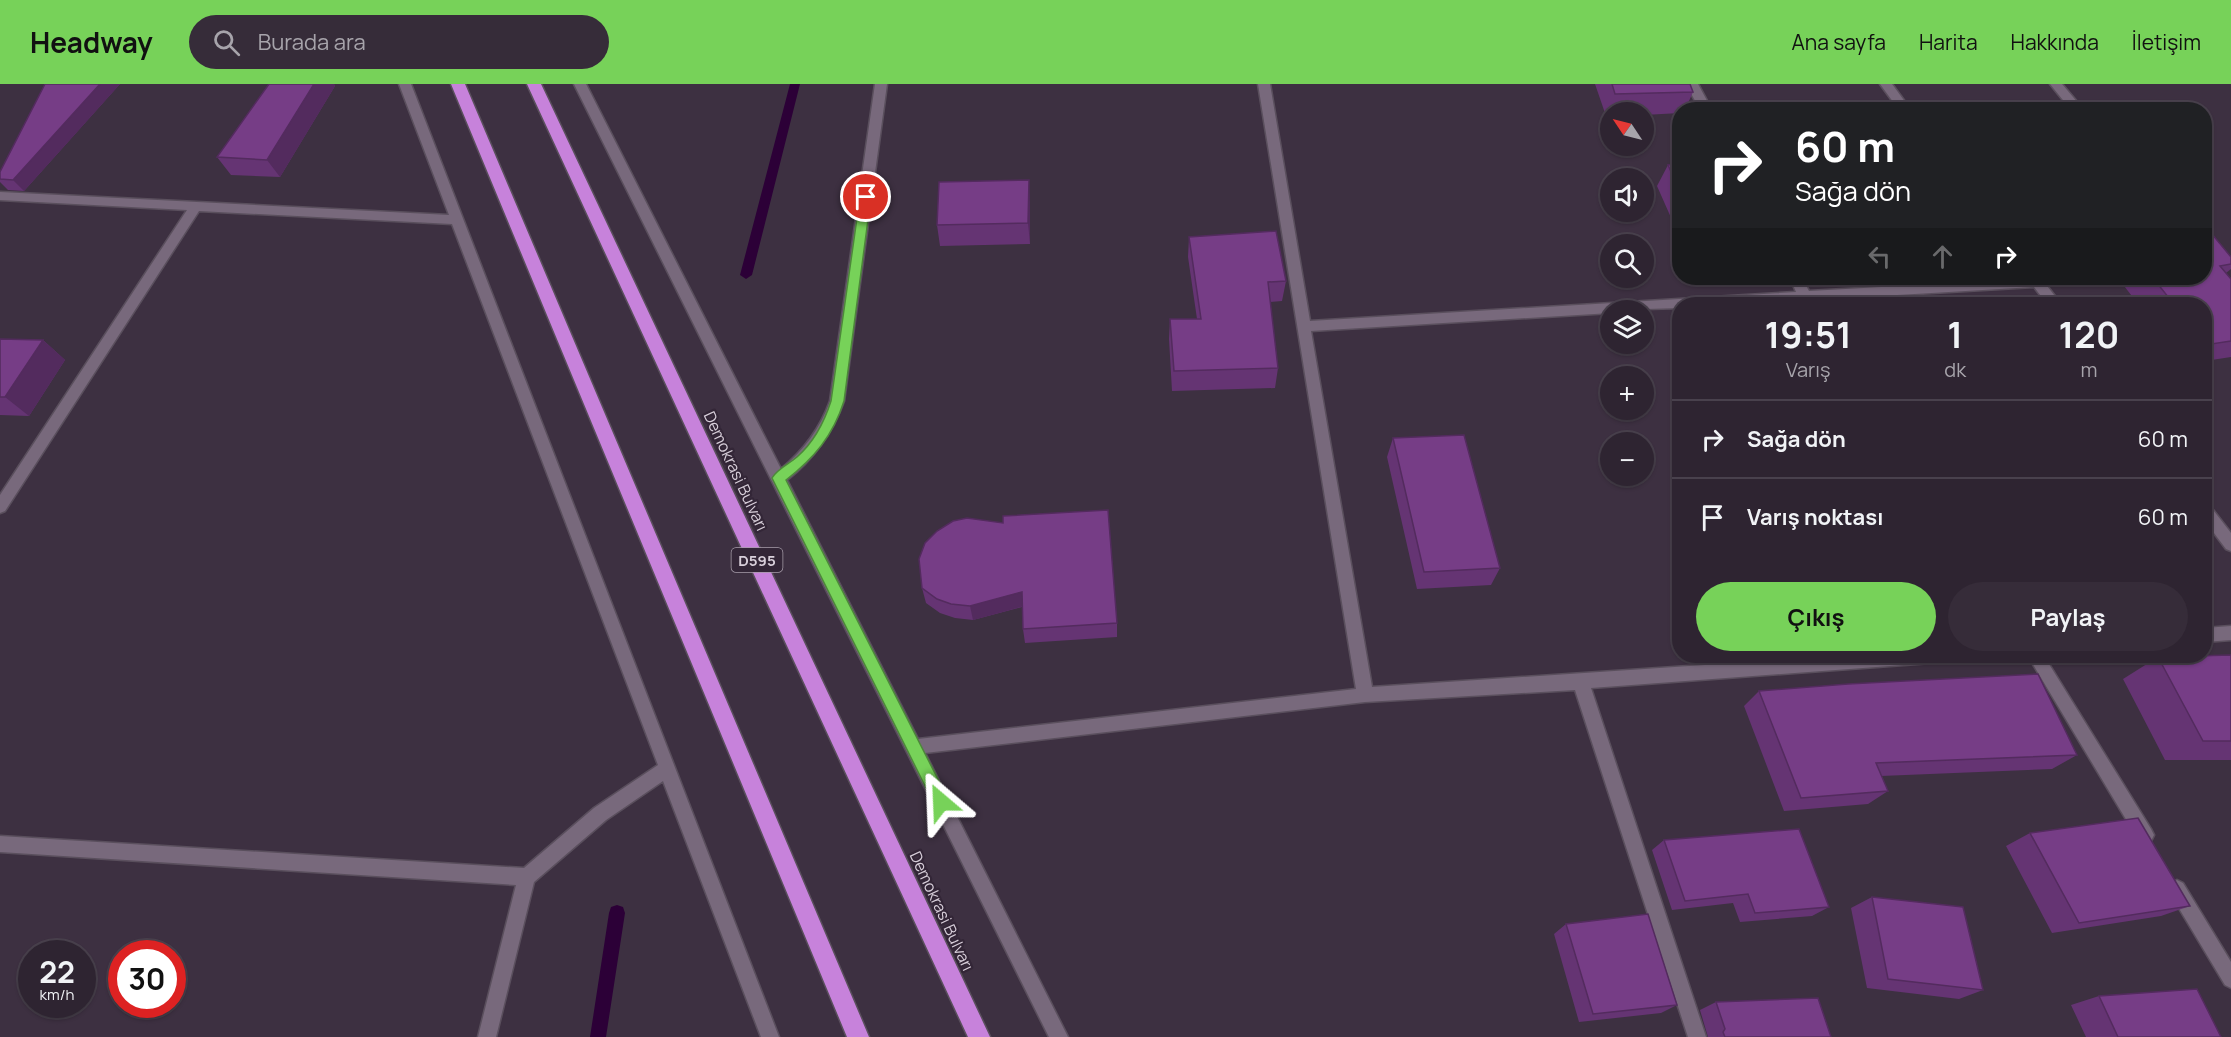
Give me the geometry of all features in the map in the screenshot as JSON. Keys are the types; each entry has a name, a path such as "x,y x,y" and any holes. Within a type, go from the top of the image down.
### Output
{"highway":[{"path":"458,84 858,1037"},
{"name":"Demokrasi Bulvarı","path":"534,84 979,1037"}],"street":[{"path":"405,84 770,1037"},
{"path":"580,84 1059,1037"},
{"path":"778,478 803,460 819,442 831,420 837,401 881,84"},
{"path":"1264,84 1365,695"},
{"path":"1692,84 1702,102"},
{"path":"1886,84 1899,102"},
{"path":"2056,84 2071,102"},
{"path":"0,196 457,220"},
{"path":"0,507 196,206"},
{"path":"1800,285 1805,296"},
{"path":"1788,297 1964,285"},
{"path":"1304,326 1672,304"},
{"path":"2212,519 2231,545"},
{"path":"2212,634 2231,633"},
{"path":"914,747 1365,695 1837,663"},
{"path":"2041,663 2152,848"},
{"path":"1581,682 1697,1037"},
{"path":"487,1037 527,877 600,814 668,768"},
{"path":"0,844 527,877"},
{"path":"2170,878 2231,980"}],"building":[{"path":"45,84 100,84 13,180 0,179 0,172"},
{"path":"269,84 314,84 267,160 217,157"},
{"path":"1612,84 1690,84 1693,92 1615,94"},
{"path":"1029,180 1028,223 937,225 939,182"},
{"path":"1276,231 1286,281 1268,282 1278,368 1174,371 1170,319 1201,319 1189,237"},
{"path":"2212,234 2231,257 2231,264 2220,266 2231,279 2231,341 2212,344 2212,297 2168,297 2159,285 2212,285"},
{"path":"0,339 43,340 5,397 0,397"},
{"path":"1464,435 1500,568 1424,572 1393,438"},
{"path":"1108,510 1117,623 1023,629 1022,592 970,606 951,604 937,599 922,588 919,559 925,543 937,531 953,521 967,518 1003,523 1003,516"},
{"path":"2231,655 2231,741 2203,741 2161,663 2212,663 2212,656"},
{"path":"2038,674 2077,755 1876,763 1888,791 1801,798 1759,691 1848,684"},
{"path":"2138,818 2190,906 2079,923 2030,833"},
{"path":"1799,829 1829,907 1755,913 1748,894 1685,901 1664,840"},
{"path":"1872,897 1963,907 1983,990 1888,979"},
{"path":"1648,914 1677,1005 1593,1014 1566,924"},
{"path":"2197,989 2221,1037 2118,1037 2099,996"},
{"path":"1818,998 1831,1037 1725,1037 1723,1032 1725,1029 1716,1002"}],"waterway":[{"path":"746,275 795,84"},
{"path":"598,1037 617,913"}],"route":[{"path":"866,197 837,401 831,420 819,442 803,460 778,478 941,802"}]}
